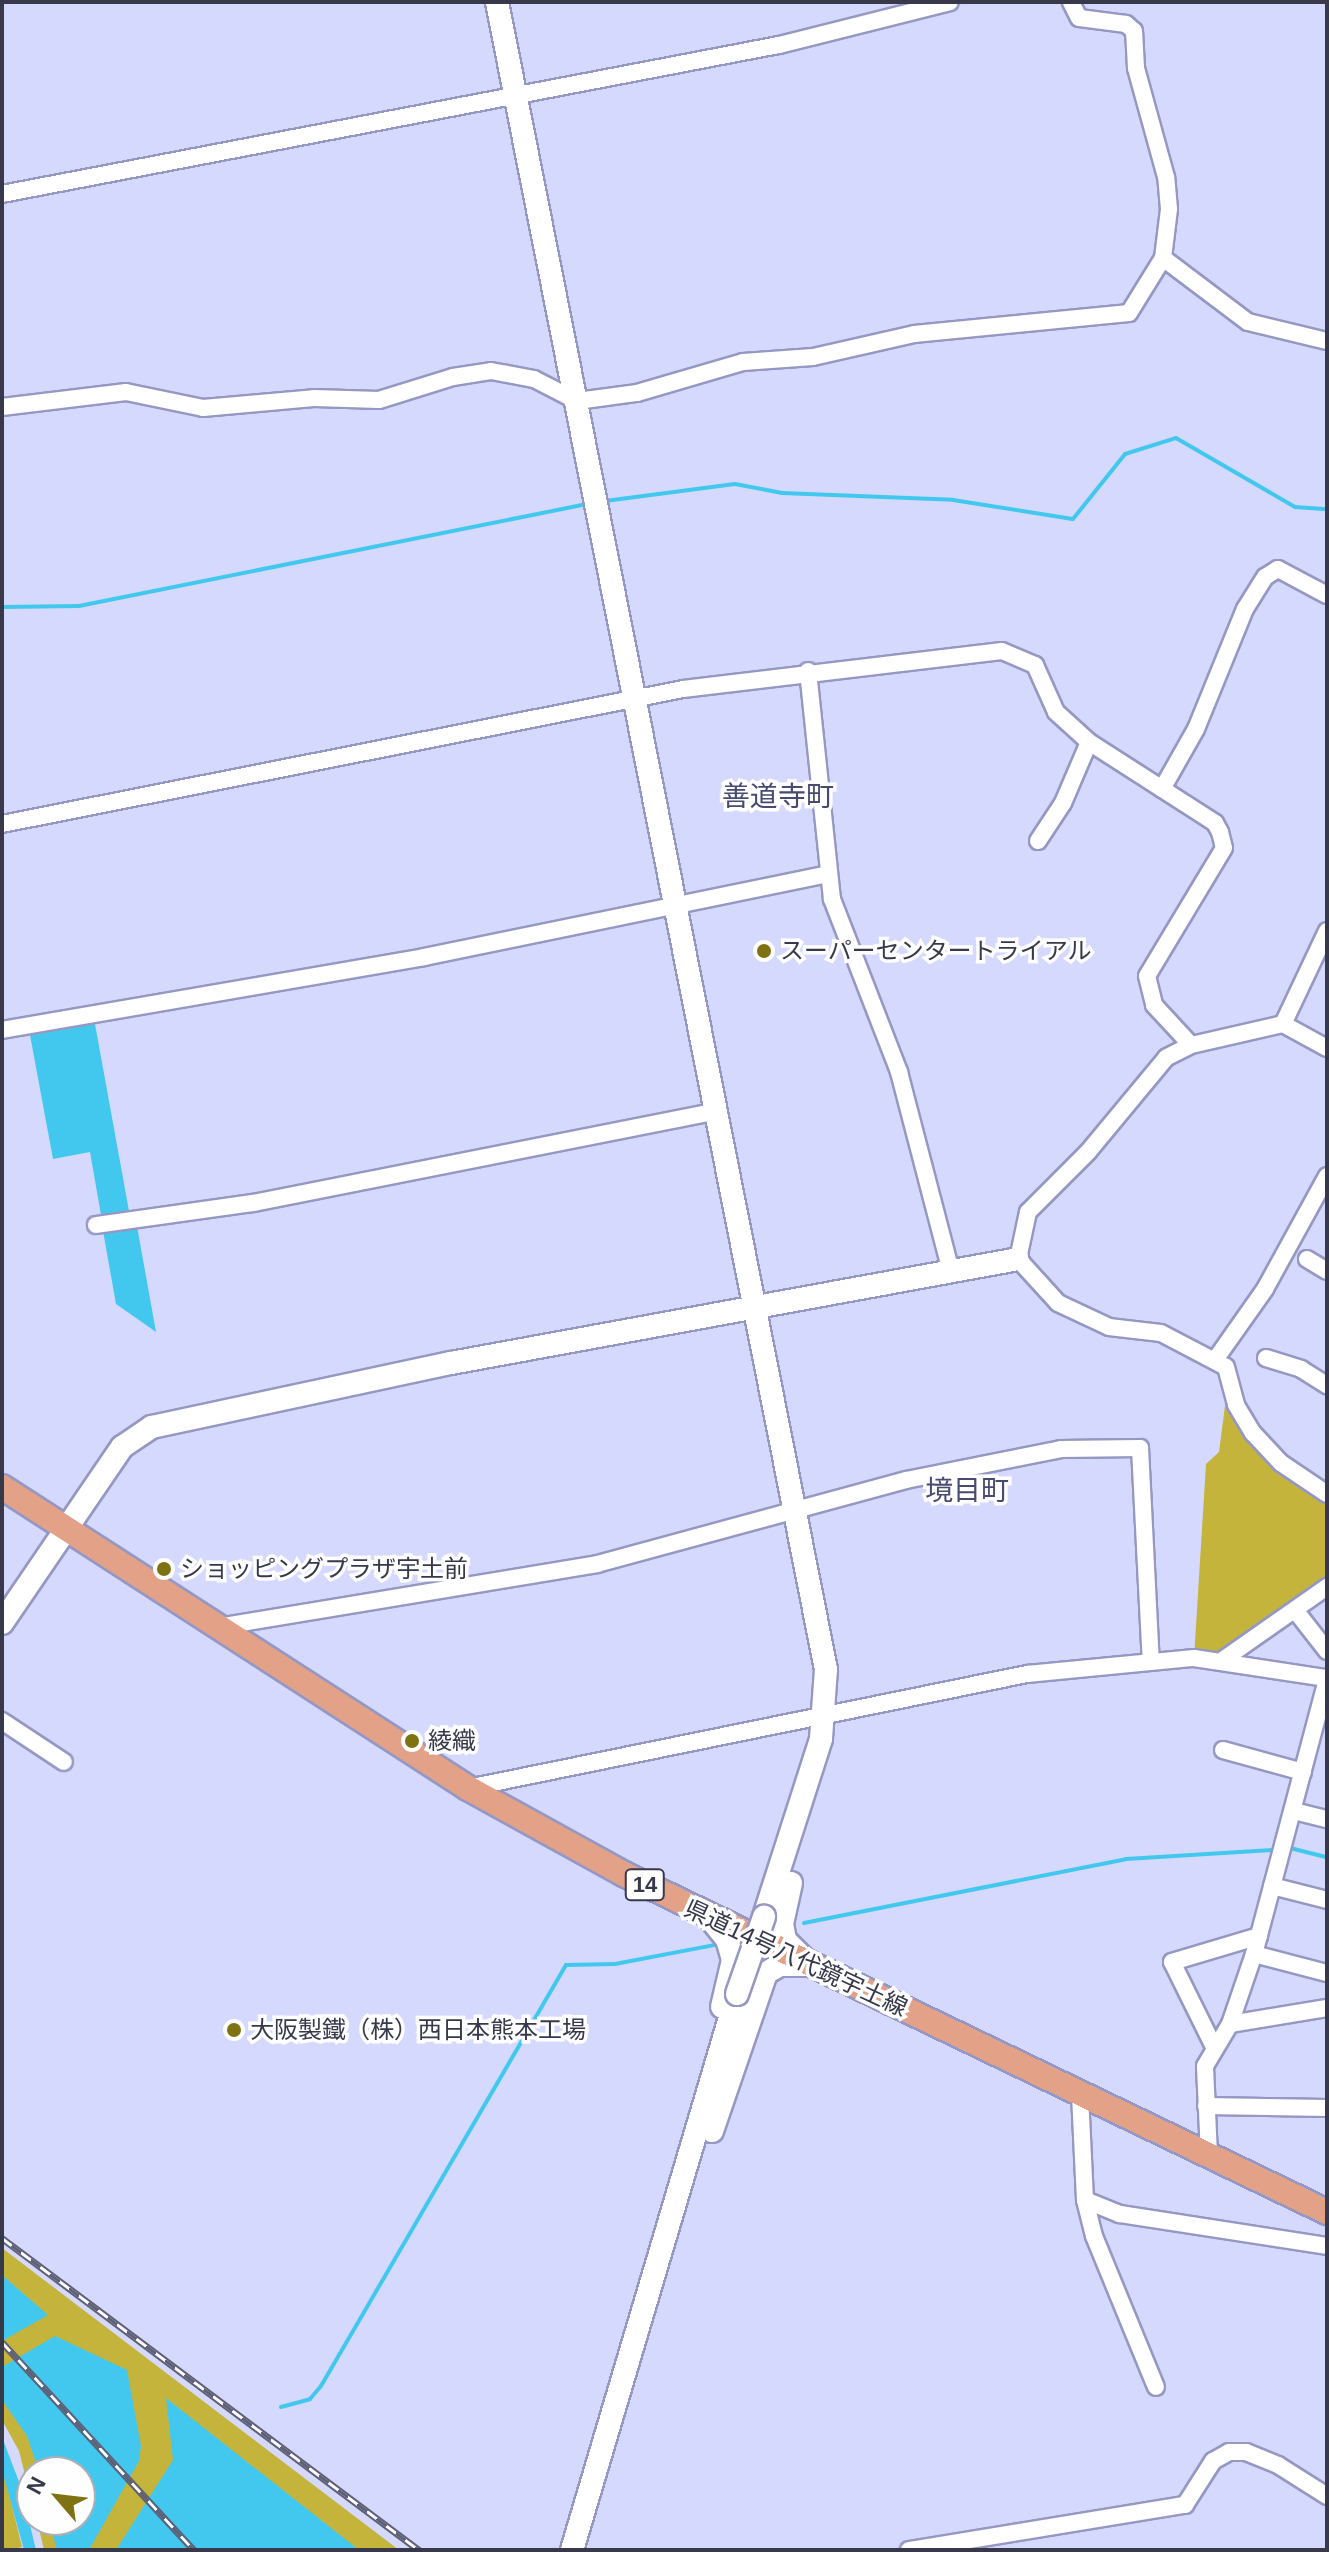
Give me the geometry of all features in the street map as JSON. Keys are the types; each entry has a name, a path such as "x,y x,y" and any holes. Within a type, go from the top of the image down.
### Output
{"main road":[{"name":"県道14号八代鏡宇土線","path":"2,1487 468,1788 709,1917 1327,2212"}],"street":[{"path":"497,2 826,1669 821,1739 773,1912 737,1994 572,2550"},
{"path":"2,194 779,45 950,2"},
{"path":"2,407 126,392 203,408 314,398 379,400 453,377 491,371 534,379 577,401 637,393 743,362 813,357 914,334 1129,313 1163,258 1169,209 1166,177 1136,68 1134,31 1126,24 1079,18 1071,2"},
{"path":"1163,258 1248,322 1327,341"},
{"path":"1162,789 1196,729 1245,609 1265,577 1278,569 1327,595"},
{"path":"2,824 635,702 683,689 808,671 1002,651 1035,665 1056,712 1089,742 1215,823 1224,848 1147,976 1154,1005 1191,1045"},
{"path":"808,671 832,899 899,1072 951,1272"},
{"path":"1038,841 1063,803 1089,742"},
{"path":"2,1030 424,957 827,874"},
{"path":"1283,1024 1327,931"},
{"path":"1018,1259 1028,1212 1088,1152 1166,1058 1191,1045 1283,1024 1327,1048"},
{"path":"96,1225 253,1203 717,1111"},
{"path":"1215,1360 1265,1289 1327,1176"},
{"path":"2,1623 122,1447 152,1427 451,1363 757,1310 1018,1259"},
{"path":"1018,1259 1058,1303 1109,1327 1161,1333 1226,1367 1236,1405 1253,1433 1281,1463 1327,1494"},
{"path":"1307,1259 1327,1271"},
{"path":"1266,1358 1301,1369 1327,1385"},
{"path":"217,1627 597,1564 690,1535 906,1480 1061,1449 1140,1448 1151,1662"},
{"path":"1224,1659 1327,1587"},
{"path":"1295,1610 1327,1651"},
{"path":"468,1788 1027,1674 1151,1662 1224,1659 1327,1678 1254,1954 1230,2024 1205,2066 1209,2155"},
{"path":"2,1721 64,1762"},
{"path":"1223,1750 1303,1772"},
{"path":"1294,1811 1327,1819"},
{"path":"1272,1886 1327,1900"},
{"path":"773,1912 790,1946 812,1965"},
{"path":"681,2182 679,2158 688,2113 733,1960 727,1939 709,1917"},
{"path":"1215,2049 1172,1962 1259,1936"},
{"path":"1254,1954 1327,1973"},
{"path":"670,2217 689,2203 766,1973 780,1965 812,1965"},
{"path":"1230,2024 1327,2008"},
{"path":"1080,2094 1085,2200 1094,2236 1156,2387"},
{"path":"1206,2106 1327,2108"},
{"path":"1085,2200 1120,2214 1327,2246"},
{"path":"909,2550 1185,2505 1213,2461 1229,2452 1246,2452 1278,2465 1327,2496"}],"shaded area":[{"path":"1226,1398 1253,1433 1327,1494 1327,1587 1224,1659 1194,1658 1206,1464 1219,1452"},
{"path":"2,2248 399,2550 44,2550 41,2536 96,2536 96,2456 20,2456 2,2420"},
{"path":"2,2465 16,2522 16,2536 19,2536 22,2547 2,2550"}],"water":[{"path":"95,1024 129,1211 101,1215 90,1152 53,1159 30,1035"},
{"path":"137,1226 156,1332 116,1304 103,1231"},
{"path":"2,2275 48,2315 2,2341"},
{"path":"55,2336 127,2370 141,2446 139,2461 89,2550 57,2550 53,2536 96,2536 96,2456 34,2456 27,2436 2,2400 2,2367"},
{"path":"166,2398 359,2550 116,2550 173,2460"},
{"path":"2,2437 16,2474 16,2521 2,2470"},
{"path":"20,2536 33,2536 36,2550 24,2550"}],"waterway":[{"path":"605,501 735,484 782,493 953,500 1073,519 1125,454 1176,438 1295,507 1327,509"},
{"path":"2,607 79,606 587,504"},
{"path":"1290,1848 1327,1857"},
{"path":"804,1923 1126,1859 1273,1850"},
{"path":"281,2407 310,2399 321,2386 566,1965 615,1964 715,1945"}],"railway":[{"path":"2,2238 419,2550"},
{"path":"2,2342 194,2550"}],"place":[{"name":"スーパーセンタートライアル","path":"764,951"},
{"name":"ショッピングプラザ宇土前","path":"164,1569"},
{"name":"綾織","path":"412,1741"},
{"name":"大阪製鐵（株）西日本熊本工場","path":"234,2030"}],"district":[{"name":"善道寺町","path":"778,797"},
{"name":"境目町","path":"967,1491"}]}
